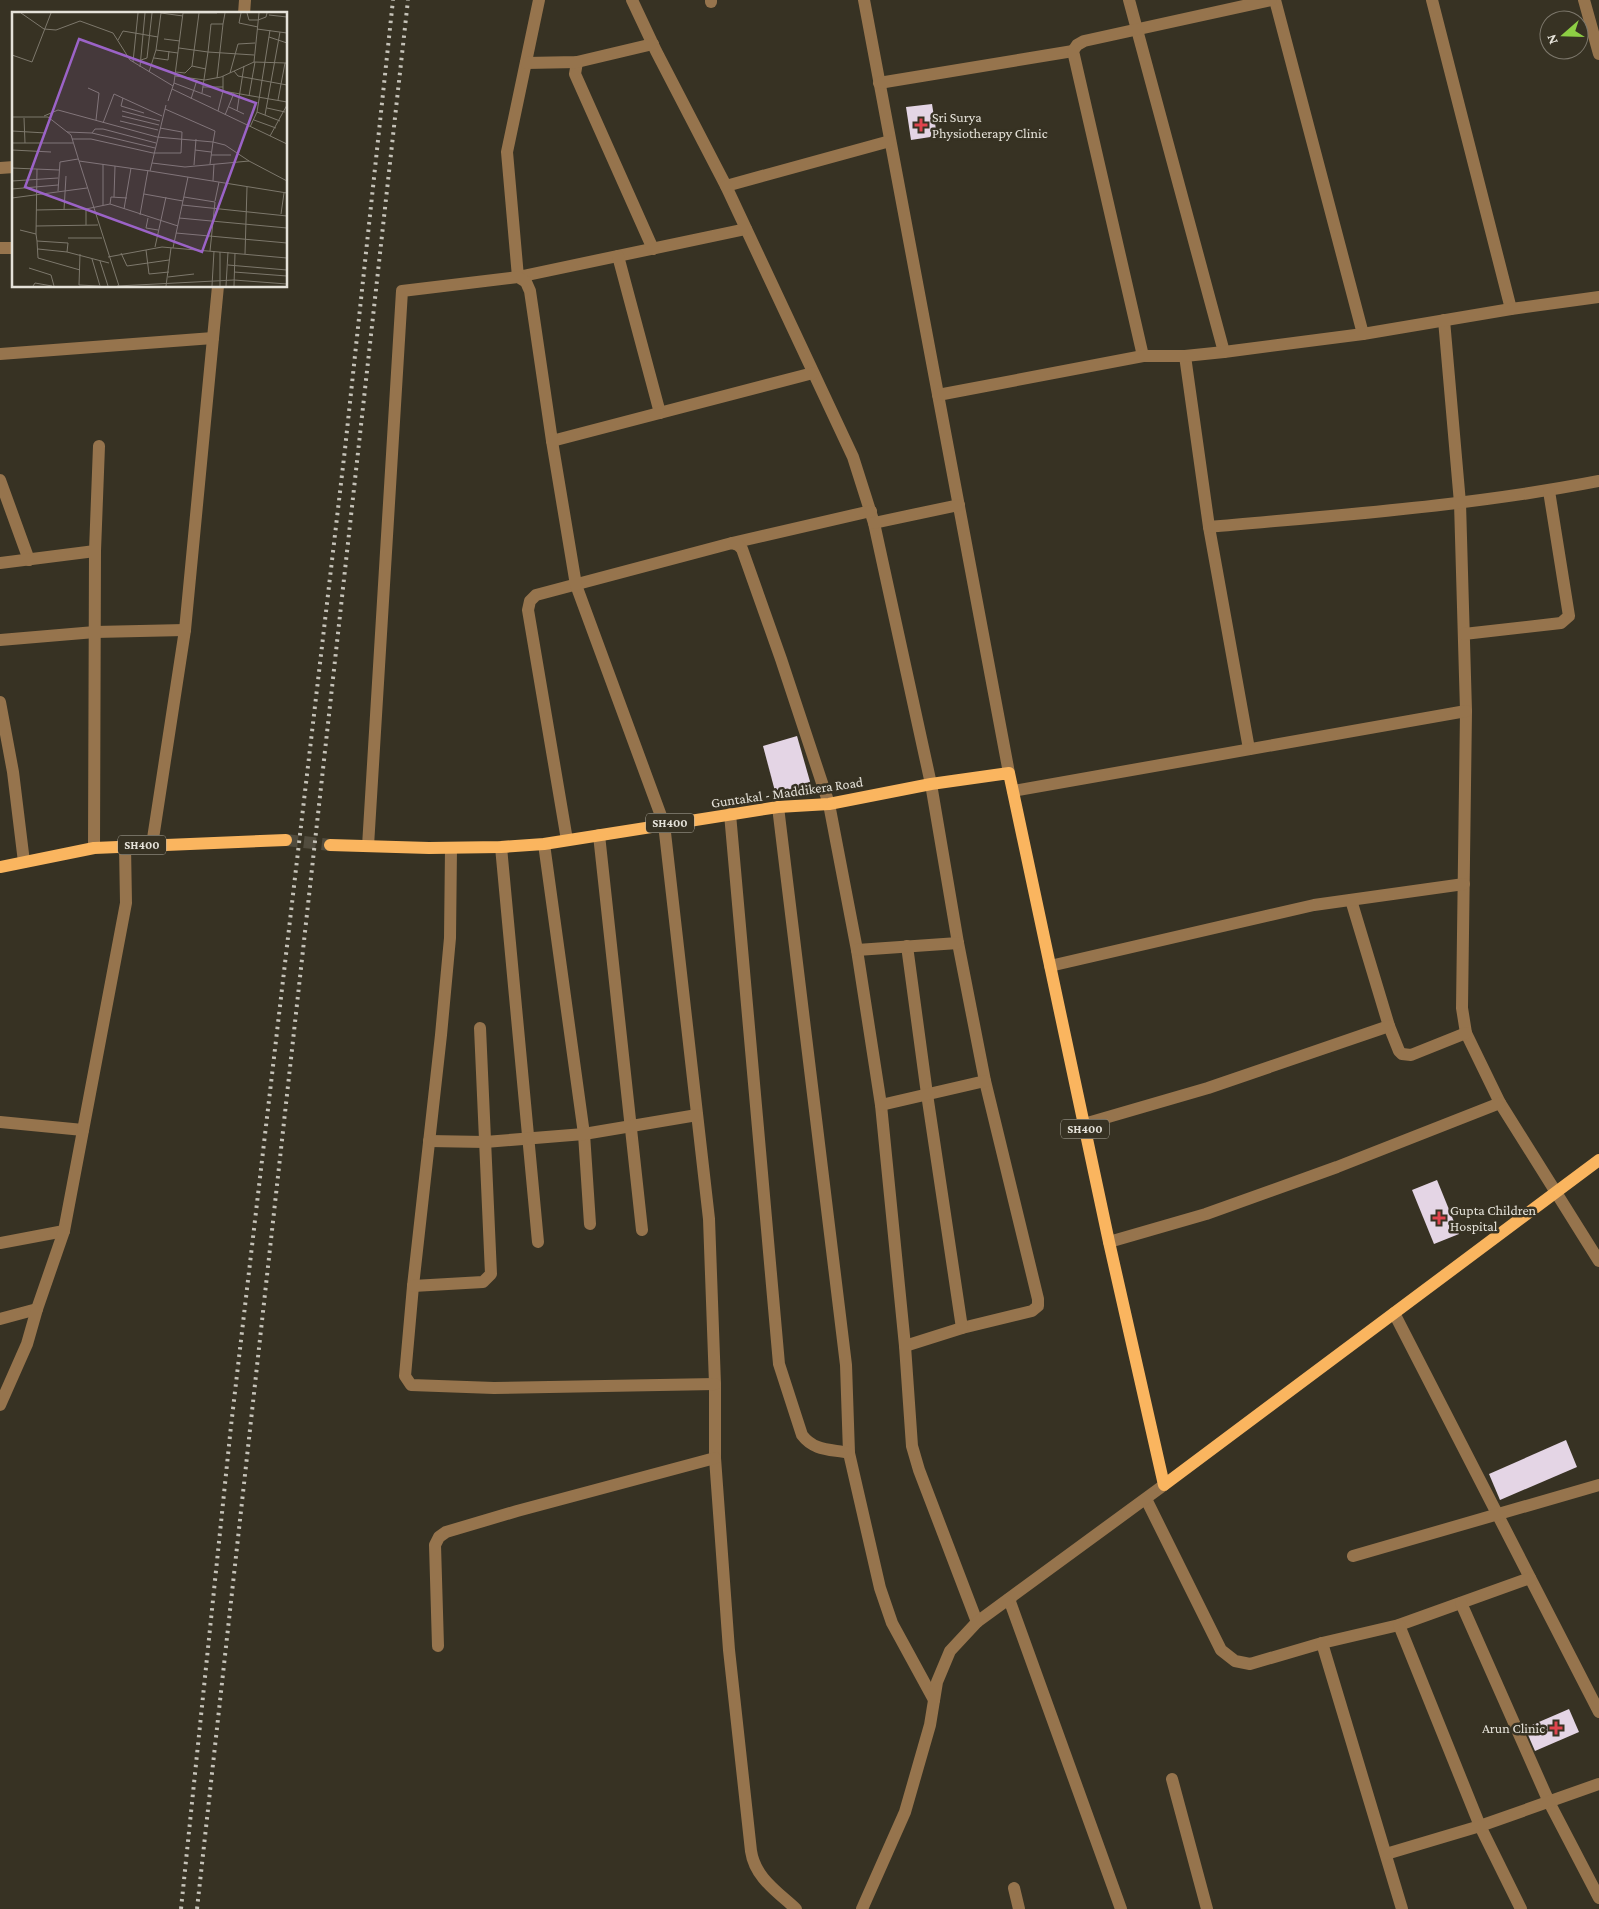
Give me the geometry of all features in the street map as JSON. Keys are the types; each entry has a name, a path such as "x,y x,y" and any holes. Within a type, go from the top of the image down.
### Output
{"main road":[{"name":"Guntakal - Maddikera Road","path":"330,844 451,848 544,844 778,807 829,804 931,784 1009,773"},
{"name":"SH400","path":"1009,773 1108,1242 1164,1485"},
{"name":"SH400","path":"0,867 94,848 286,840"},
{"path":"1164,1485 1599,1160"}],"street":[{"path":"518,277 507,152 539,0"},
{"path":"632,0 726,186 853,457 873,517 931,784 958,943 985,1081 1038,1299 1038,1306 1032,1311 962,1328 905,1346"},
{"path":"864,0 1009,773"},
{"path":"1129,0 1224,352"},
{"path":"1143,356 1074,51 1077,45 1084,42 1273,0 1362,334"},
{"path":"1432,0 1511,309"},
{"path":"1584,0 1599,54"},
{"path":"526,63 577,62 653,44"},
{"path":"879,83 1074,51"},
{"path":"577,62 575,74 653,249"},
{"path":"726,186 890,141"},
{"path":"368,846 402,291 518,277 746,229"},
{"path":"618,256 660,413"},
{"path":"518,277 526,282 530,291 576,585 664,824 709,1219 715,1384 715,1458 728,1650 753,1863 758,1873 796,1909"},
{"path":"152,845 185,630 218,288"},
{"path":"938,395 1143,356 1185,356 1224,352 1362,334 1511,309 1599,297"},
{"path":"1444,320 1460,503 1466,711 1462,1008 1466,1033 1500,1103 1598,1255"},
{"path":"0,354 213,338"},
{"path":"1185,356 1208,527 1249,749"},
{"path":"552,441 813,372"},
{"path":"94,848 95,551 98,446"},
{"path":"0,480 29,560"},
{"path":"1208,527 1460,503 1599,481"},
{"path":"1464,634 1561,623 1569,616 1550,490"},
{"path":"567,840 528,610 530,601 536,595 732,543 873,517 959,505"},
{"path":"732,543 742,549 781,658 829,804 857,950 881,1105 905,1346 912,1446 919,1470 976,1622"},
{"path":"0,563 95,551"},
{"path":"0,640 95,632 185,630"},
{"path":"0,702 14,772 24,862"},
{"path":"1013,791 1466,711"},
{"path":"778,807 846,1365 849,1453 880,1588 892,1623 934,1700"},
{"path":"730,814 779,1364 802,1435 813,1446 849,1453"},
{"path":"599,835 642,1230"},
{"path":"544,844 584,1134 590,1224"},
{"path":"0,1405 28,1344 37,1309 64,1231 126,903 125,846"},
{"path":"501,847 538,1242"},
{"path":"451,848 450,938 405,1376 411,1385 494,1388 715,1384"},
{"path":"1050,966 1314,905 1464,884"},
{"path":"1351,900 1388,1026 1399,1051 1402,1054 1411,1055 1466,1033"},
{"path":"857,950 958,943"},
{"path":"907,946 962,1328"},
{"path":"1084,1124 1208,1088 1388,1026"},
{"path":"413,1286 483,1282 491,1274 480,1028"},
{"path":"881,1105 985,1081"},
{"path":"1108,1242 1206,1214 1337,1167 1500,1103"},
{"path":"429,1141 485,1142 584,1134 697,1116"},
{"path":"0,1122 83,1130"},
{"path":"0,1243 64,1231"},
{"path":"0,1319 37,1309"},
{"path":"1394,1313 1599,1712"},
{"path":"438,1646 435,1545 438,1537 446,1532 517,1511 715,1458"},
{"path":"862,1909 905,1812 930,1725 937,1682 950,1651 976,1622 1164,1485"},
{"path":"1353,1556 1599,1485"},
{"path":"1146,1499 1221,1650 1235,1661 1250,1664 1322,1643 1399,1625 1530,1578"},
{"path":"1008,1599 1121,1909"},
{"path":"1461,1603 1549,1802 1599,1898"},
{"path":"1399,1625 1480,1826 1521,1909"},
{"path":"1322,1643 1402,1909"},
{"path":"1172,1779 1207,1909"},
{"path":"1386,1854 1480,1826 1599,1784"},
{"path":"1014,1888 1019,1909"}],"building":[{"path":"932,104 937,136 911,140 906,107"},
{"path":"797,736 811,785 776,795 763,746"},
{"path":"1437,1180 1459,1234 1434,1244 1412,1190"},
{"path":"1566,1440 1577,1467 1500,1500 1489,1474"},
{"path":"1569,1709 1579,1732 1535,1751 1525,1728"}],"tunnel":[{"path":"286,840 330,845"}],"railway":[{"path":"181,1909 231,1426 345,449 393,0"},
{"path":"197,1909 408,0"}],"place":[{"name":"Sri Surya Physiotherapy Clinic","path":"921,125"},
{"name":"Gupta Children Hospital","path":"1439,1218"},
{"name":"Arun Clinic","path":"1556,1728"}]}
